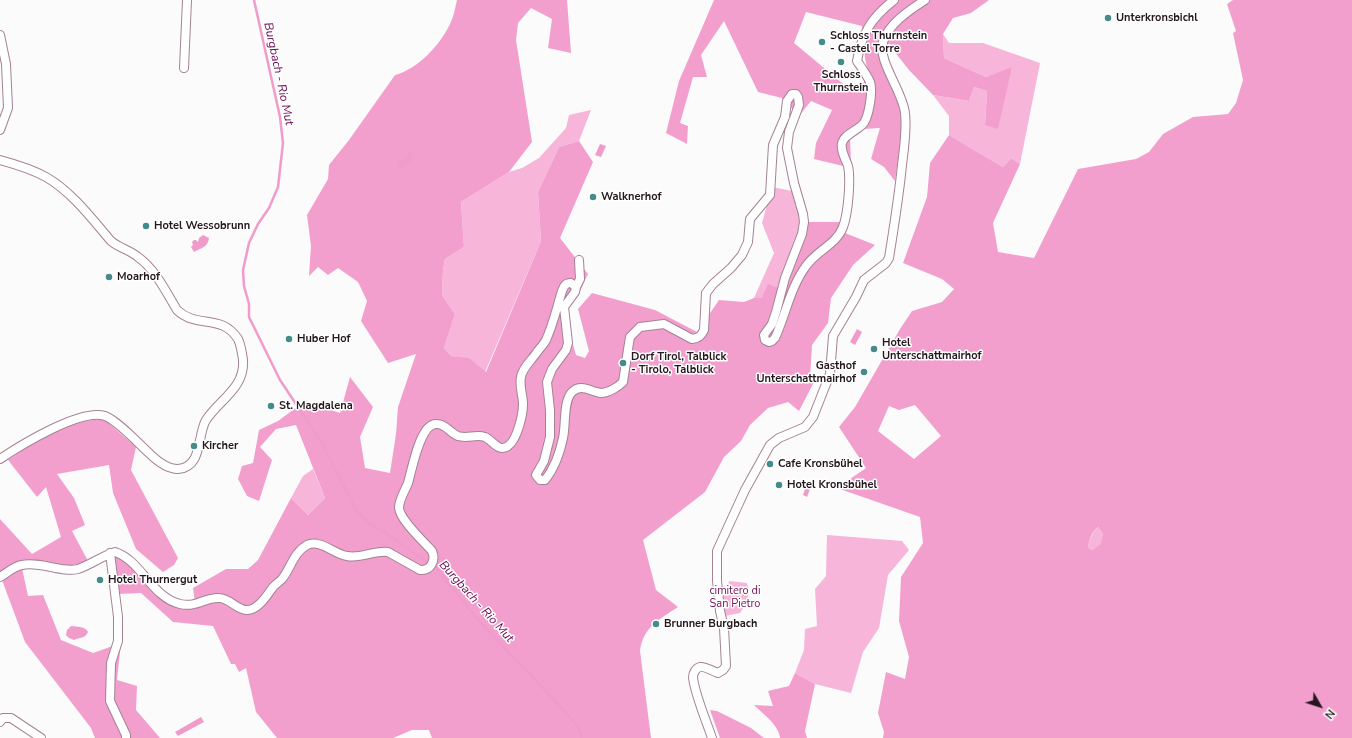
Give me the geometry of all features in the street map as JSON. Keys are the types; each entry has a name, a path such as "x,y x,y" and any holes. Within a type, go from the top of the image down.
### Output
{"street":[{"path":"184,68 187,0"},
{"path":"579,260 580,280 575,292 564,307 568,342 566,350 552,369 547,382 550,410 550,437 546,456 536,475 542,481 545,480 550,474 558,455 563,437 567,404 570,395 573,391 580,388 587,388 602,393 619,386 623,382 630,337 634,332 640,327 664,324 692,339 702,335 704,330 706,293 742,255 748,242 750,219 770,195 773,145 785,118 787,101 792,94 796,94 799,105 789,132 786,148 804,222 802,234 785,278 772,324 764,335 764,340 772,341 796,281 815,255 834,240 843,227 847,210 849,178 848,166 841,144 848,136 863,124 868,116 870,100 870,81 857,61 858,54 865,32 881,11 894,0"},
{"path":"712,738 693,677 696,669 700,667 720,671 726,666 724,628 720,611 717,581 717,551 745,490 770,446 779,438 805,427 813,417 830,374 833,336 856,297 864,280 886,263 889,258 906,127 904,103 884,58 882,47 885,36 893,25 905,14 926,0"},
{"path":"0,35 6,64 8,108 0,130"},
{"path":"0,160 45,176 58,185 116,246 137,256 150,267 177,310 182,315 188,318 220,324 229,329 238,340 242,352 243,364 240,380 236,388 207,418 203,425 198,451 193,460 186,467 177,469 168,467 152,456 115,422 105,416 89,415 43,434 19,446 0,459"},
{"path":"0,576 21,565 34,564 68,569 79,569 110,553 115,552 128,558 162,594 180,604 193,605 212,598 222,598 245,610 251,609 260,603 282,579 297,553 307,545 312,544 323,546 348,557 364,556 384,551 420,570 425,571 434,561 432,551 402,517 399,509 400,502 408,484 419,443 426,430 431,425 436,423 447,427 458,436 483,436 501,448 509,445 514,440 522,417 523,404 520,378 522,371 546,341 564,286 571,283 576,287"},
{"path":"110,553 118,617 118,641 111,663 110,701 126,738"},
{"path":"0,722 3,718 12,718 41,738"}],"green space":[{"path":"943,34 949,43 983,43 1040,63 1020,164 1011,158 1003,167 949,135 949,116 933,95 969,101 974,87 987,91 985,125 1012,68 986,77 944,58"},
{"path":"591,110 579,141 559,147 538,192 541,241 485,372 469,359 451,356 444,348 455,314 442,295 443,270 445,259 464,247 461,202 509,172 522,168 539,158 566,128 569,115"},
{"path":"772,187 797,192 804,219 782,289 762,298 754,298 774,253 762,223"},
{"path":"313,469 325,498 308,515 291,498 303,476"},
{"path":"1098,527 1103,534 1100,546 1092,550 1088,547 1090,538"},
{"path":"827,535 902,541 909,550 888,575 879,628 863,652 851,693 815,684 795,673 804,650 805,629 817,626 815,589 826,576"},
{"name":"cimitero di San Pietro","path":"729,581 747,583 749,592 740,613 725,616 722,603 722,586 728,587"}],"shaded area":[{"path":"457,0 567,0 571,53 548,48 552,19 531,8 518,23 516,40 532,142 509,172 461,202 464,247 445,259 443,270 442,295 455,314 444,348 451,356 469,358 486,372 541,241 538,192 559,147 579,141 593,162 560,238 588,274 580,291 568,308 570,334 576,355 585,358 589,351 578,309 592,293 655,310 697,332 719,300 744,302 754,298 762,298 768,284 782,289 804,222 841,222 845,233 875,245 853,265 831,298 828,323 812,345 810,378 814,382 799,411 788,402 768,408 750,425 741,441 724,457 705,492 643,540 656,590 678,607 653,624 645,636 640,651 651,738 432,738 429,730 412,730 393,738 277,738 256,712 246,668 239,672 235,664 231,664 213,626 173,622 141,593 117,594 113,556 123,558 165,602 196,609 193,588 226,569 248,569 258,560 291,498 308,515 325,498 296,425 276,429 260,447 272,460 259,501 247,496 238,479 242,466 253,463 259,430 278,421 305,401 340,413 350,377 373,407 360,437 365,468 390,473 396,434 398,407 416,354 388,363 361,321 367,301 358,282 338,268 328,275 318,267 309,276 311,246 307,215 328,179 329,165 349,140 395,75 404,72 420,62 434,48 446,32"},
{"path":"714,0 989,0 971,13 953,18 943,34 944,58 986,77 1012,67 998,129 985,125 987,91 974,87 969,101 933,95 909,70 886,41 878,48 899,99 902,131 895,181 884,167 871,159 880,128 864,129 850,138 851,165 843,166 814,159 816,143 832,110 811,101 799,116 782,98 758,92 724,21 701,55 707,77 693,77 680,123 688,126 687,144 666,133 679,81","holes":["806,12 862,26 865,58 869,78 853,92 794,43"]},
{"path":"1233,0 1352,0 1352,738 883,738 884,732 878,713 886,672 905,679 909,657 899,621 901,577 923,543 920,517 837,488 866,468 839,427 855,407 912,311 942,302 954,289 942,279 903,263 927,197 930,163 949,135 1003,167 1011,158 1020,164 993,223 998,252 1034,258 1078,169 1136,159 1149,152 1163,134 1193,117 1228,114 1236,103 1243,80 1233,33 1236,31 1227,4","holes":["915,405 941,436 914,459 878,431 889,406 899,410","1098,527 1103,534 1100,545 1092,550 1088,547 1089,541 1092,534"]},
{"path":"600,144 606,146 601,157 595,155"},
{"path":"410,151 413,151 411,164 403,165 402,168 398,170 397,162 407,156"},
{"path":"203,235 209,238 207,244 194,252 191,247 193,245 192,242 196,240 198,242 199,238"},
{"path":"857,329 862,332 855,345 850,342"},
{"path":"91,419 105,420 136,447 131,470 178,558 174,565 163,572 136,549 113,493 109,465 57,474 74,498 85,525 72,531 88,561 74,567 20,562 0,572 0,519 32,554 61,537 46,487 37,497 8,460 48,433"},
{"path":"807,483 812,484 807,497 803,495"},
{"path":"22,568 28,596 43,595 61,640 93,653 121,643 117,680 137,686 136,710 160,738 95,738 91,728 25,642 2,580"},
{"path":"71,626 83,628 88,632 84,637 74,640 66,635 67,630"},
{"path":"795,673 815,684 805,731 807,738 780,738 774,724 754,705 773,706 768,691 789,686"},
{"path":"710,710 717,711 751,728 764,738 720,738"},
{"path":"201,717 204,722 178,736 175,732"}],"waterway":[{"name":"Burgbach - Rio Mut","path":"254,0 280,117 283,143 278,187 269,208 258,224 249,243 243,270 244,286 249,304 249,317 280,380 322,443 356,510 369,523 437,569 479,621 579,728 582,738"}],"place":[{"name":"Unterkronsbichl","path":"1108,18"},
{"name":"Schloss Thurnstein - Castel Torre","path":"822,42"},
{"name":"Schloss Thurnstein","path":"841,62"},
{"name":"Walknerhof","path":"593,197"},
{"name":"Hotel Wessobrunn","path":"146,226"},
{"name":"Moarhof","path":"109,277"},
{"name":"Huber Hof","path":"289,339"},
{"name":"Hotel Unterschattmairhof","path":"874,349"},
{"name":"Dorf Tirol, Talblick - Tirolo, Talblick","path":"623,363"},
{"name":"Gasthof Unterschattmairhof","path":"864,372"},
{"name":"St. Magdalena","path":"271,406"},
{"name":"Kircher","path":"194,446"},
{"name":"Cafe Kronsbühel","path":"770,464"},
{"name":"Hotel Kronsbühel","path":"779,485"},
{"name":"Hotel Thurnergut","path":"100,580"},
{"name":"Brunner Burgbach","path":"656,624"}]}
